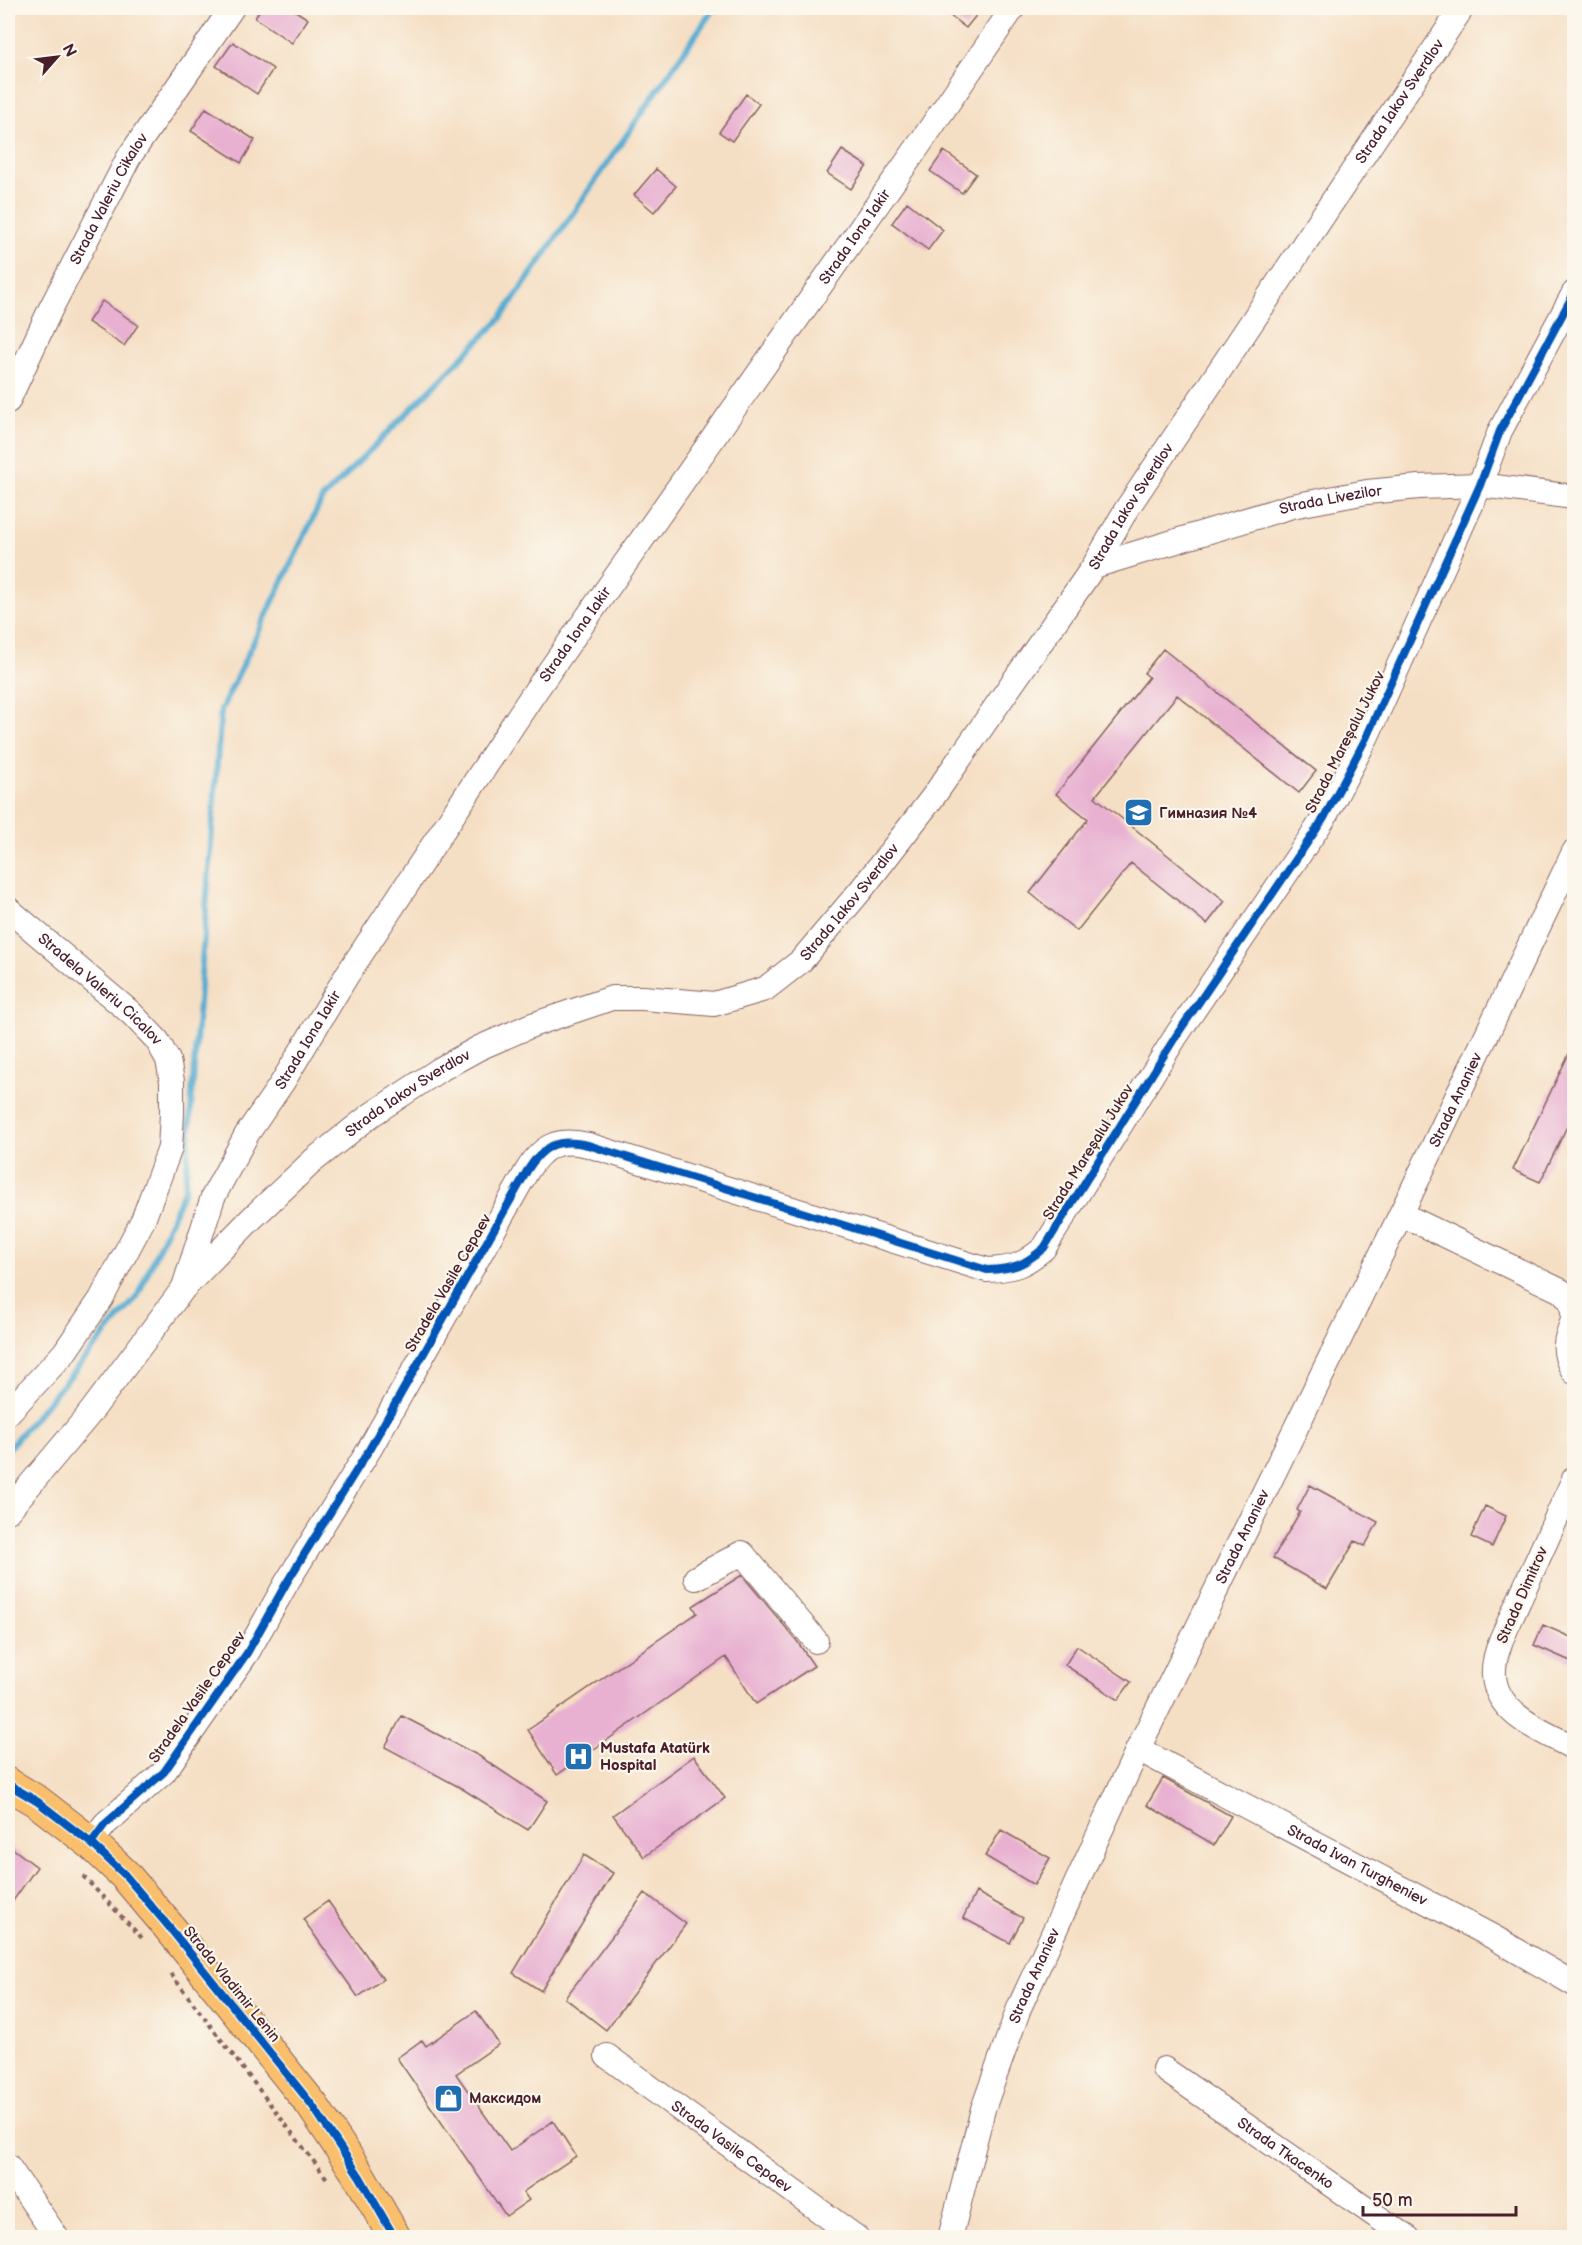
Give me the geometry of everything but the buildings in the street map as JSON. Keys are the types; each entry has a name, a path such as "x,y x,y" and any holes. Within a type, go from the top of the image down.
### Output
{"main road":[{"name":"Strada Vladimir Lenin","path":"8,1784 38,1802 91,1843 125,1875 162,1918 312,2104 360,2177 395,2238"}],"street":[{"name":"Strada Valeriu Cikalov","path":"8,401 50,310 129,157 232,8"},
{"name":"Strada Iona Iakir","path":"183,1289 213,1197 247,1134 282,1083 353,966 534,693 1013,8"},
{"name":"Strada Iakov Sverdlov","path":"8,1511 87,1417 183,1289 250,1220 314,1160 371,1115 439,1070 479,1048 532,1024 612,998 644,998 714,1004 765,989 801,961 861,890 933,797 1094,566 1126,510 1462,8"},
{"name":"Strada Mareșalul Jukov","path":"1027,1262 1044,1248 1176,1036 1323,818 1366,738 1480,485 1500,431 1575,293"},
{"name":"Strada Livezilor","path":"1094,566 1292,506 1367,492 1480,485 1575,497"},
{"name":"Strada Ananiev","path":"950,2238 983,2109 1019,2008 1138,1749 1401,1214 1575,852"},
{"name":"Stradela Valeriu Cicalov","path":"8,909 131,1013 157,1040 168,1060 172,1081 170,1148 143,1220 101,1299 64,1353 8,1413"},
{"name":"Stradela Vasile Cepaev","path":"91,1843 105,1824 164,1772 247,1653 287,1582 369,1450 527,1171 537,1155 553,1144 572,1142 588,1145 987,1270 1010,1269 1027,1262"},
{"path":"1401,1214 1561,1291 1571,1302 1575,1318 1567,1335 1565,1348 1567,1361 1575,1372"},
{"name":"Strada Dimitrov","path":"1575,1479 1501,1640 1494,1660 1493,1678 1508,1708 1521,1719 1575,1748"},
{"path":"696,1578 742,1554 816,1641"},
{"name":"Strada Ivan Turgheniev","path":"1138,1749 1494,1938 1575,1984"},
{"name":"Strada Vasile Cepaev","path":"607,2056 857,2238"},
{"name":"Strada Tkacenko","path":"1164,2069 1408,2238"},
{"path":"8,2166 57,2238"}],"path":[{"path":"83,1876 148,1944"},
{"path":"169,1972 331,2184"}],"waterway":[{"path":"8,1449 137,1297 185,1188 221,710 322,499 501,318 714,8"}],"cycle path":[{"path":"91,1843 105,1824 164,1772 247,1653 287,1582 369,1450 527,1171 545,1150 568,1142 588,1145 987,1270 1018,1265 1044,1248 1176,1036 1324,818 1366,738 1480,485 1500,431 1574,293"},
{"path":"8,1784 38,1802 91,1843 125,1875 312,2105 360,2177 395,2238"}],"place":[{"name":"Гимназия №4","path":"1138,813"},
{"name":"Mustafa Atatürk Hospital","path":"579,1757"},
{"name":"Максидом","path":"448,2098"}]}
